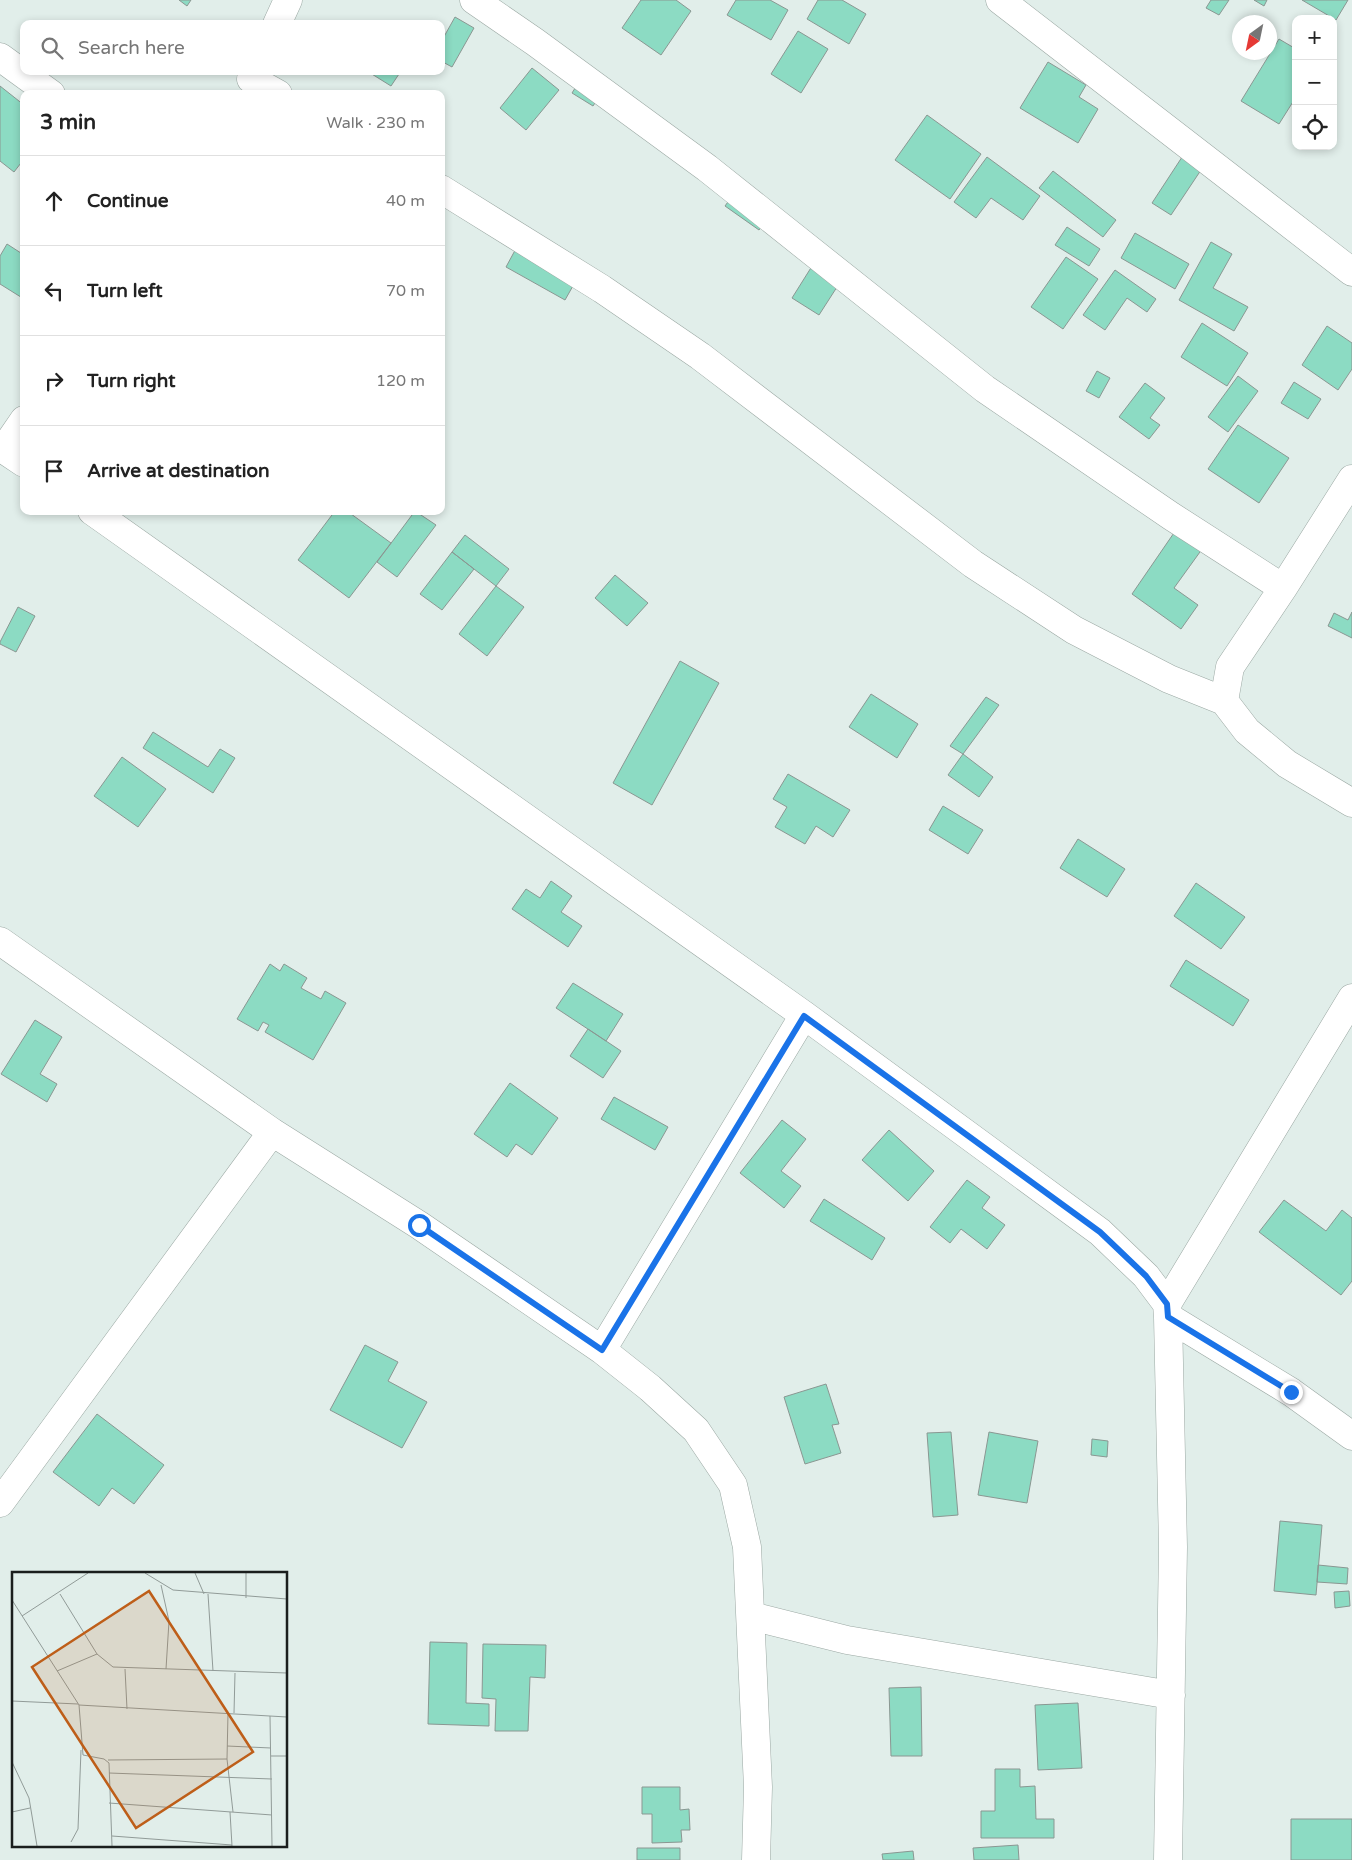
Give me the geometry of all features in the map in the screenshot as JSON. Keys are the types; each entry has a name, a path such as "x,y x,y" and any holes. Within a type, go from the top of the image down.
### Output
{"street":[{"path":"279,20 288,0"},
{"path":"474,0 535,42 707,168 985,388 1171,516 1283,588"},
{"path":"1000,0 1352,272"},
{"path":"0,58 20,72"},
{"path":"24,75 45,90"},
{"path":"249,81 269,90"},
{"path":"445,191 602,289 700,356 973,564 1066,625 1169,679 1224,701 1247,732 1287,764 1352,803"},
{"path":"9,453 20,429"},
{"path":"1224,701 1230,667 1352,479"},
{"path":"98,515 804,1016 1100,1232 1146,1276 1167,1310 1291,1392 1352,1436"},
{"path":"0,940 272,1132 419,1225 602,1350 650,1388 696,1430 732,1485 747,1547 758,1787 756,1860"},
{"path":"1168,1860 1174,1546 1167,1310 1352,998"},
{"path":"602,1350 804,1016"},
{"path":"0,1503 272,1132"},
{"path":"751,1616 846,1640 1171,1695"}],"building":[{"path":"179,0 191,0 187,6"},
{"path":"641,0 676,0 691,11 661,55 622,28"},
{"path":"736,0 770,0 788,10 771,40 727,15"},
{"path":"818,0 842,0 866,14 849,44 807,19"},
{"path":"1211,0 1229,0 1219,15 1206,8"},
{"path":"1254,0 1267,0 1264,6"},
{"path":"1302,0 1348,0 1337,18 1337,15 1328,15"},
{"path":"455,17 474,28 452,67 445,63 445,35"},
{"path":"798,31 828,49 801,93 771,74"},
{"path":"1279,39 1292,47 1292,103 1279,124 1241,101 1266,60 1277,60 1277,42"},
{"path":"1048,62 1086,85 1079,97 1098,109 1078,143 1020,108"},
{"path":"532,68 559,90 526,130 500,108"},
{"path":"587,69 608,83 593,106 572,93"},
{"path":"373,75 398,75 391,86"},
{"path":"0,86 20,102 20,164 14,172 0,161"},
{"path":"927,115 981,154 950,199 895,160"},
{"path":"1186,151 1205,164 1171,215 1152,203"},
{"path":"987,157 1040,196 1023,220 991,198 976,218 954,202"},
{"path":"1053,171 1116,220 1103,237 1039,188"},
{"path":"738,188 772,213 759,230 725,206"},
{"path":"1067,227 1100,249 1089,266 1055,245"},
{"path":"1135,233 1189,264 1175,289 1121,258"},
{"path":"1211,242 1232,254 1213,288 1248,307 1234,331 1179,300"},
{"path":"519,243 578,277 565,300 506,267"},
{"path":"7,244 20,252 20,296 0,284 0,256"},
{"path":"819,255 846,273 819,315 792,298"},
{"path":"1066,257 1098,279 1063,329 1031,307"},
{"path":"1115,270 1156,299 1147,312 1127,298 1105,330 1083,315"},
{"path":"1202,323 1248,353 1227,386 1181,357"},
{"path":"1327,326 1352,343 1352,369 1338,390 1302,365"},
{"path":"1097,371 1110,378 1099,398 1086,391"},
{"path":"1238,376 1258,391 1228,432 1208,417"},
{"path":"1294,382 1321,399 1308,419 1281,403"},
{"path":"1145,383 1165,398 1150,418 1160,425 1149,439 1119,417"},
{"path":"1238,425 1289,458 1259,503 1208,469"},
{"path":"332,515 352,515 391,543 349,598 298,560"},
{"path":"412,515 421,515 436,525 397,577 377,562"},
{"path":"1178,527 1205,545 1174,588 1198,605 1181,629 1132,594"},
{"path":"465,535 509,569 496,586 452,552"},
{"path":"452,552 474,569 442,610 420,594"},
{"path":"615,575 648,603 627,626 595,598"},
{"path":"496,586 524,607 487,656 459,634"},
{"path":"18,607 35,616 16,652 0,644 0,642"},
{"path":"1352,612 1352,638 1328,626 1334,613 1348,620"},
{"path":"680,661 719,683 652,805 613,783"},
{"path":"871,694 918,724 897,758 849,727"},
{"path":"986,697 999,705 963,754 950,746"},
{"path":"153,732 208,767 220,749 235,758 213,793 143,748"},
{"path":"963,754 993,777 979,797 948,775"},
{"path":"122,757 166,789 138,827 94,796"},
{"path":"788,774 850,810 833,837 816,826 805,844 775,827 787,807 773,799"},
{"path":"943,806 983,830 968,854 929,830"},
{"path":"1078,839 1125,869 1107,897 1060,868"},
{"path":"551,881 572,896 561,912 582,926 568,947 512,909 526,889 540,898"},
{"path":"1196,883 1245,917 1221,949 1174,916"},
{"path":"1186,960 1249,1000 1233,1026 1170,986"},
{"path":"270,964 280,971 284,964 307,978 301,988 321,999 325,991 346,1003 313,1060 265,1032 269,1025 263,1022 258,1031 237,1019"},
{"path":"573,983 623,1014 606,1041 556,1008"},
{"path":"35,1020 62,1037 40,1074 57,1084 47,1102 1,1074"},
{"path":"588,1029 621,1051 603,1078 570,1056"},
{"path":"510,1083 558,1118 532,1155 516,1144 507,1157 474,1134"},
{"path":"614,1097 668,1127 655,1150 601,1119"},
{"path":"782,1120 806,1139 781,1171 801,1186 784,1208 740,1173"},
{"path":"889,1130 934,1171 908,1201 862,1160"},
{"path":"967,1180 990,1197 982,1208 1005,1225 987,1249 961,1229 950,1243 930,1227"},
{"path":"824,1199 885,1238 872,1260 810,1221"},
{"path":"1284,1200 1326,1231 1342,1210 1352,1218 1352,1281 1341,1295 1259,1232"},
{"path":"365,1345 398,1362 388,1381 427,1402 402,1448 330,1410"},
{"path":"826,1384 839,1424 832,1425 841,1453 805,1464 784,1397"},
{"path":"97,1414 164,1465 134,1504 112,1488 99,1506 53,1472"},
{"path":"951,1432 958,1515 933,1517 927,1433"},
{"path":"989,1432 1038,1441 1027,1503 978,1495"},
{"path":"1092,1439 1108,1441 1107,1457 1091,1455"},
{"path":"1280,1521 1322,1525 1316,1595 1274,1591"},
{"path":"1318,1565 1348,1568 1347,1584 1317,1582"},
{"path":"1349,1591 1350,1606 1335,1608 1334,1592"},
{"path":"430,1642 467,1643 466,1703 489,1704 489,1726 428,1724"},
{"path":"483,1644 546,1645 545,1678 530,1677 528,1731 495,1731 496,1699 482,1698"},
{"path":"921,1687 922,1756 891,1756 889,1688"},
{"path":"1078,1703 1082,1768 1038,1770 1035,1705"},
{"path":"995,1769 1020,1769 1020,1787 1035,1786 1036,1819 1054,1819 1054,1838 981,1838 981,1811 995,1811"},
{"path":"642,1787 680,1787 680,1810 689,1809 690,1830 681,1830 682,1842 652,1843 652,1814 642,1814"},
{"path":"1291,1819 1352,1819 1352,1860 1291,1860"},
{"path":"1018,1845 1019,1860 974,1860 973,1848"},
{"path":"637,1848 680,1848 680,1860 637,1860"},
{"path":"913,1851 914,1860 883,1860 882,1854"}],"route":[{"path":"419,1225 602,1350 804,1016 1100,1232 1146,1276 1167,1304 1168,1317 1291,1392"}]}
